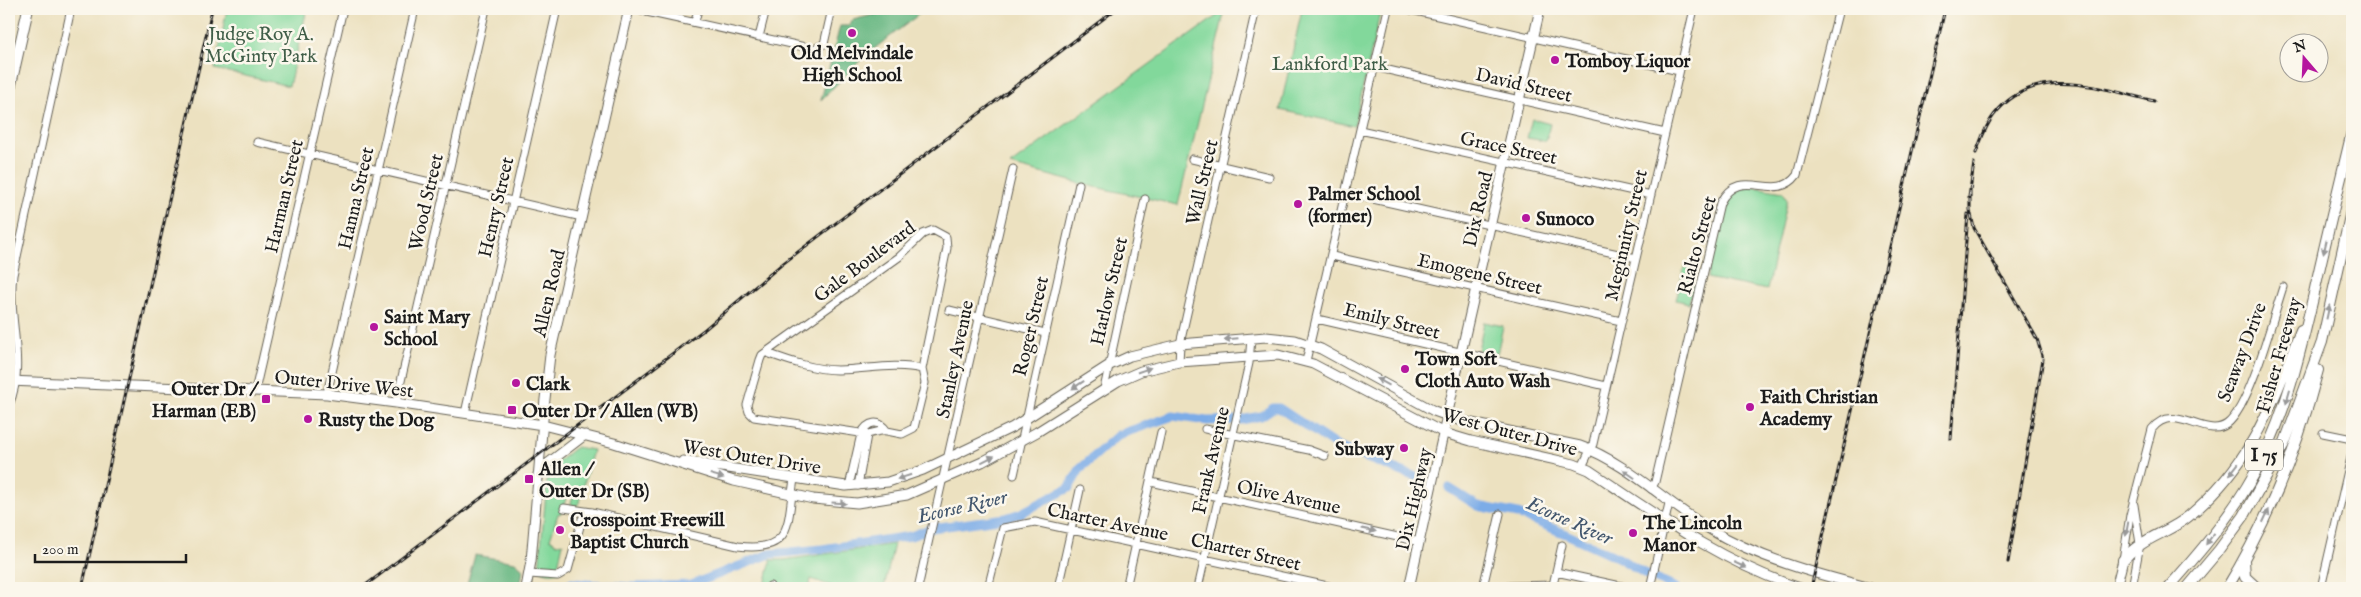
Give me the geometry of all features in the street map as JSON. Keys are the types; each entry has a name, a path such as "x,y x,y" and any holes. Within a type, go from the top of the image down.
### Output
{"highway":[{"path":"9,93 28,9"},
{"name":"Fisher Freeway","path":"2168,588 2194,560 2234,507 2263,458 2284,408 2302,346 2352,132"},
{"name":"Fisher Freeway","path":"2188,588 2234,530 2266,480 2292,424 2322,342 2352,207"},
{"path":"2123,560 2140,544 2173,527 2190,515 2216,489 2242,458 2275,399 2312,298"},
{"path":"2226,588 2244,560 2269,508 2296,444 2322,357 2322,342"},
{"path":"2244,560 2242,565 2245,577 2257,588"}],"main road":[{"name":"Allen Road","path":"526,588 529,574 550,355 629,9"},
{"name":"Dix Road","path":"1448,416 1460,353 1540,9"},
{"name":"West Outer Drive","path":"670,460 704,463 794,479 854,486 898,480 949,459 1026,420 1108,366 1130,356 1180,344 1251,338 1281,338 1311,345 1337,356 1426,406 1448,416 1599,453 1669,503 1712,530 1768,557 1872,588"},
{"name":"West Outer Drive","path":"670,460 734,481 791,494 830,502 865,503 907,495 944,480 1021,442 1104,389 1141,371 1179,362 1250,355 1278,355 1306,361 1444,433 1582,467 1698,541 1742,566 1800,588"},
{"name":"Outer Drive West","path":"13,382 327,394 542,424 670,460"},
{"path":"1418,420 1426,406"},
{"name":"Dix Highway","path":"1409,588 1448,416"},
{"path":"1471,441 1476,424"},
{"path":"1515,450 1519,434"},
{"path":"538,474 547,464 585,435"},
{"path":"1698,541 1708,537 1712,530"},
{"path":"2116,588 2123,560"}],"street":[{"path":"9,405 17,352 13,324 13,275 72,9"},
{"name":"Harman Street","path":"255,391 343,9"},
{"name":"Hanna Street","path":"327,394 415,9"},
{"name":"Wood Street","path":"396,403 486,9"},
{"name":"Henry Street","path":"465,413 557,9"},
{"path":"634,9 814,49 824,44 832,9"},
{"path":"695,22 698,9"},
{"path":"759,37 766,9"},
{"name":"Wall Street","path":"1179,362 1180,344 1256,9"},
{"path":"1306,361 1388,9"},
{"path":"1407,9 1679,70"},
{"name":"Meginnity Street","path":"1582,467 1590,450 1606,386 1694,9"},
{"name":"Rialto Street","path":"1651,489 1655,482 1720,203 1727,192 1738,185 1750,183 1778,188 1790,183 1797,175 1839,9"},
{"name":"David Street","path":"1375,67 1665,133"},
{"name":"Grace Street","path":"1360,130 1504,164 1651,195"},
{"path":"257,142 582,217"},
{"path":"1192,159 1269,177"},
{"name":"Stanley Avenue","path":"918,588 949,459 979,316 1013,169"},
{"name":"Roger Street","path":"1014,475 1079,184"},
{"path":"1346,193 1636,258"},
{"name":"Harlow Street","path":"1104,389 1145,199"},
{"name":"Gale Boulevard","path":"933,230 945,235 948,243 922,369 925,382 914,428 902,434 888,431 882,424 876,422 869,424 864,434 758,418 751,414 748,405 760,360 762,355 767,353 899,257 923,234 933,230"},
{"name":"Emogene Street","path":"1332,256 1621,321"},
{"name":"Seaway Drive","path":"2123,560 2134,499 2149,436 2157,424 2174,418 2218,428 2228,423 2237,412 2249,388 2283,287"},
{"path":"949,310 1045,333"},
{"name":"Emily Street","path":"1317,319 1606,386"},
{"name":"Frank Avenue","path":"1198,588 1250,355 1251,338"},
{"path":"767,353 791,362 837,370 892,366 922,369"},
{"path":"1205,429 1309,450 1325,456"},
{"path":"1126,588 1161,432"},
{"path":"2323,433 2352,439"},
{"path":"854,486 864,434"},
{"path":"2321,588 2352,453"},
{"path":"564,508 592,512 738,546 762,547 776,543 784,534 794,479"},
{"name":"Olive Avenue","path":"1150,482 1420,542"},
{"path":"1058,588 1080,490"},
{"name":"Seaway Drive","path":"2132,588 2140,544 2134,499"},
{"path":"1650,585 1669,503"},
{"path":"529,574 549,577 558,576 567,571 571,564 582,520 592,512"},
{"path":"1483,587 1500,514"},
{"name":"Charter Avenue","path":"988,588 1003,528 1035,522 1178,552"},
{"path":"1444,588 1553,584 1562,545"},
{"name":"Charter Street","path":"1178,552 1337,588"},
{"path":"1556,572 1630,588"}],"green space":[{"name":"Judge Roy A. McGinty Park","path":"227,9 307,9 289,86 215,69"},
{"path":"888,9 926,9 866,55 821,100 840,26 849,26 853,20"},
{"name":"Lankford Park","path":"1302,9 1381,9 1354,126 1280,110"},
{"path":"1225,10 1178,205 1086,185 1010,165"},
{"path":"1532,119 1550,124 1546,141 1527,138"},
{"path":"1754,187 1783,192 1787,199 1767,290 1707,278 1720,220 1728,199 1737,190"},
{"path":"1684,267 1697,270 1689,303 1676,300"},
{"path":"1484,322 1503,326 1497,354 1478,350"},
{"path":"576,447 593,450 579,503 572,506 571,502 574,494 568,493 561,513 558,514 550,539 557,544 563,543 558,566 564,569 555,573 548,573 539,569 548,470"},
{"path":"894,544 884,588 837,588 811,579 809,588 776,588 765,585 771,560 784,560"},
{"path":"475,555 515,562 523,569 520,588 466,588"}],"waterway":[{"name":"Ecorse River","path":"563,588 572,583 631,587 691,585 770,554 822,549 911,536 932,528 1006,518 1021,513 1069,488 1080,469 1118,435 1173,416 1207,421 1241,420 1261,416 1273,408 1279,408 1338,447 1416,477"},
{"name":"Ecorse River","path":"1449,488 1478,506 1518,514 1566,534 1619,558 1647,575 1676,588"}],"railway":[{"path":"82,588 212,9"},
{"path":"362,588 705,329 781,265 1116,9"},
{"path":"1811,588 1945,9"},
{"path":"1976,153 1986,128 1994,115 2010,99 2029,89 2049,84 2091,86 2154,101"},
{"path":"1969,197 1974,163"},
{"path":"1970,191 1970,210 1974,228 2037,339 2043,359 2008,562"},
{"path":"1951,439 1968,214"}],"place":[{"name":"Old Melvindale High School","path":"852,33"},
{"name":"Tomboy Liquor","path":"1555,60"},
{"name":"Palmer School (former)","path":"1298,204"},
{"name":"Sunoco","path":"1526,218"},
{"name":"Saint Mary School","path":"374,327"},
{"name":"Town Soft Cloth Auto Wash","path":"1405,369"},
{"name":"Clark","path":"516,383"},
{"name":"Outer Dr / Harman (EB)","path":"266,399"},
{"name":"Faith Christian Academy","path":"1750,407"},
{"name":"Outer Dr / Allen (WB)","path":"512,410"},
{"name":"Rusty the Dog","path":"308,419"},
{"name":"Subway","path":"1404,448"},
{"name":"Allen / Outer Dr (SB)","path":"529,479"},
{"name":"Crosspoint Freewill Baptist Church","path":"560,530"},
{"name":"The Lincoln Manor","path":"1633,533"}]}
